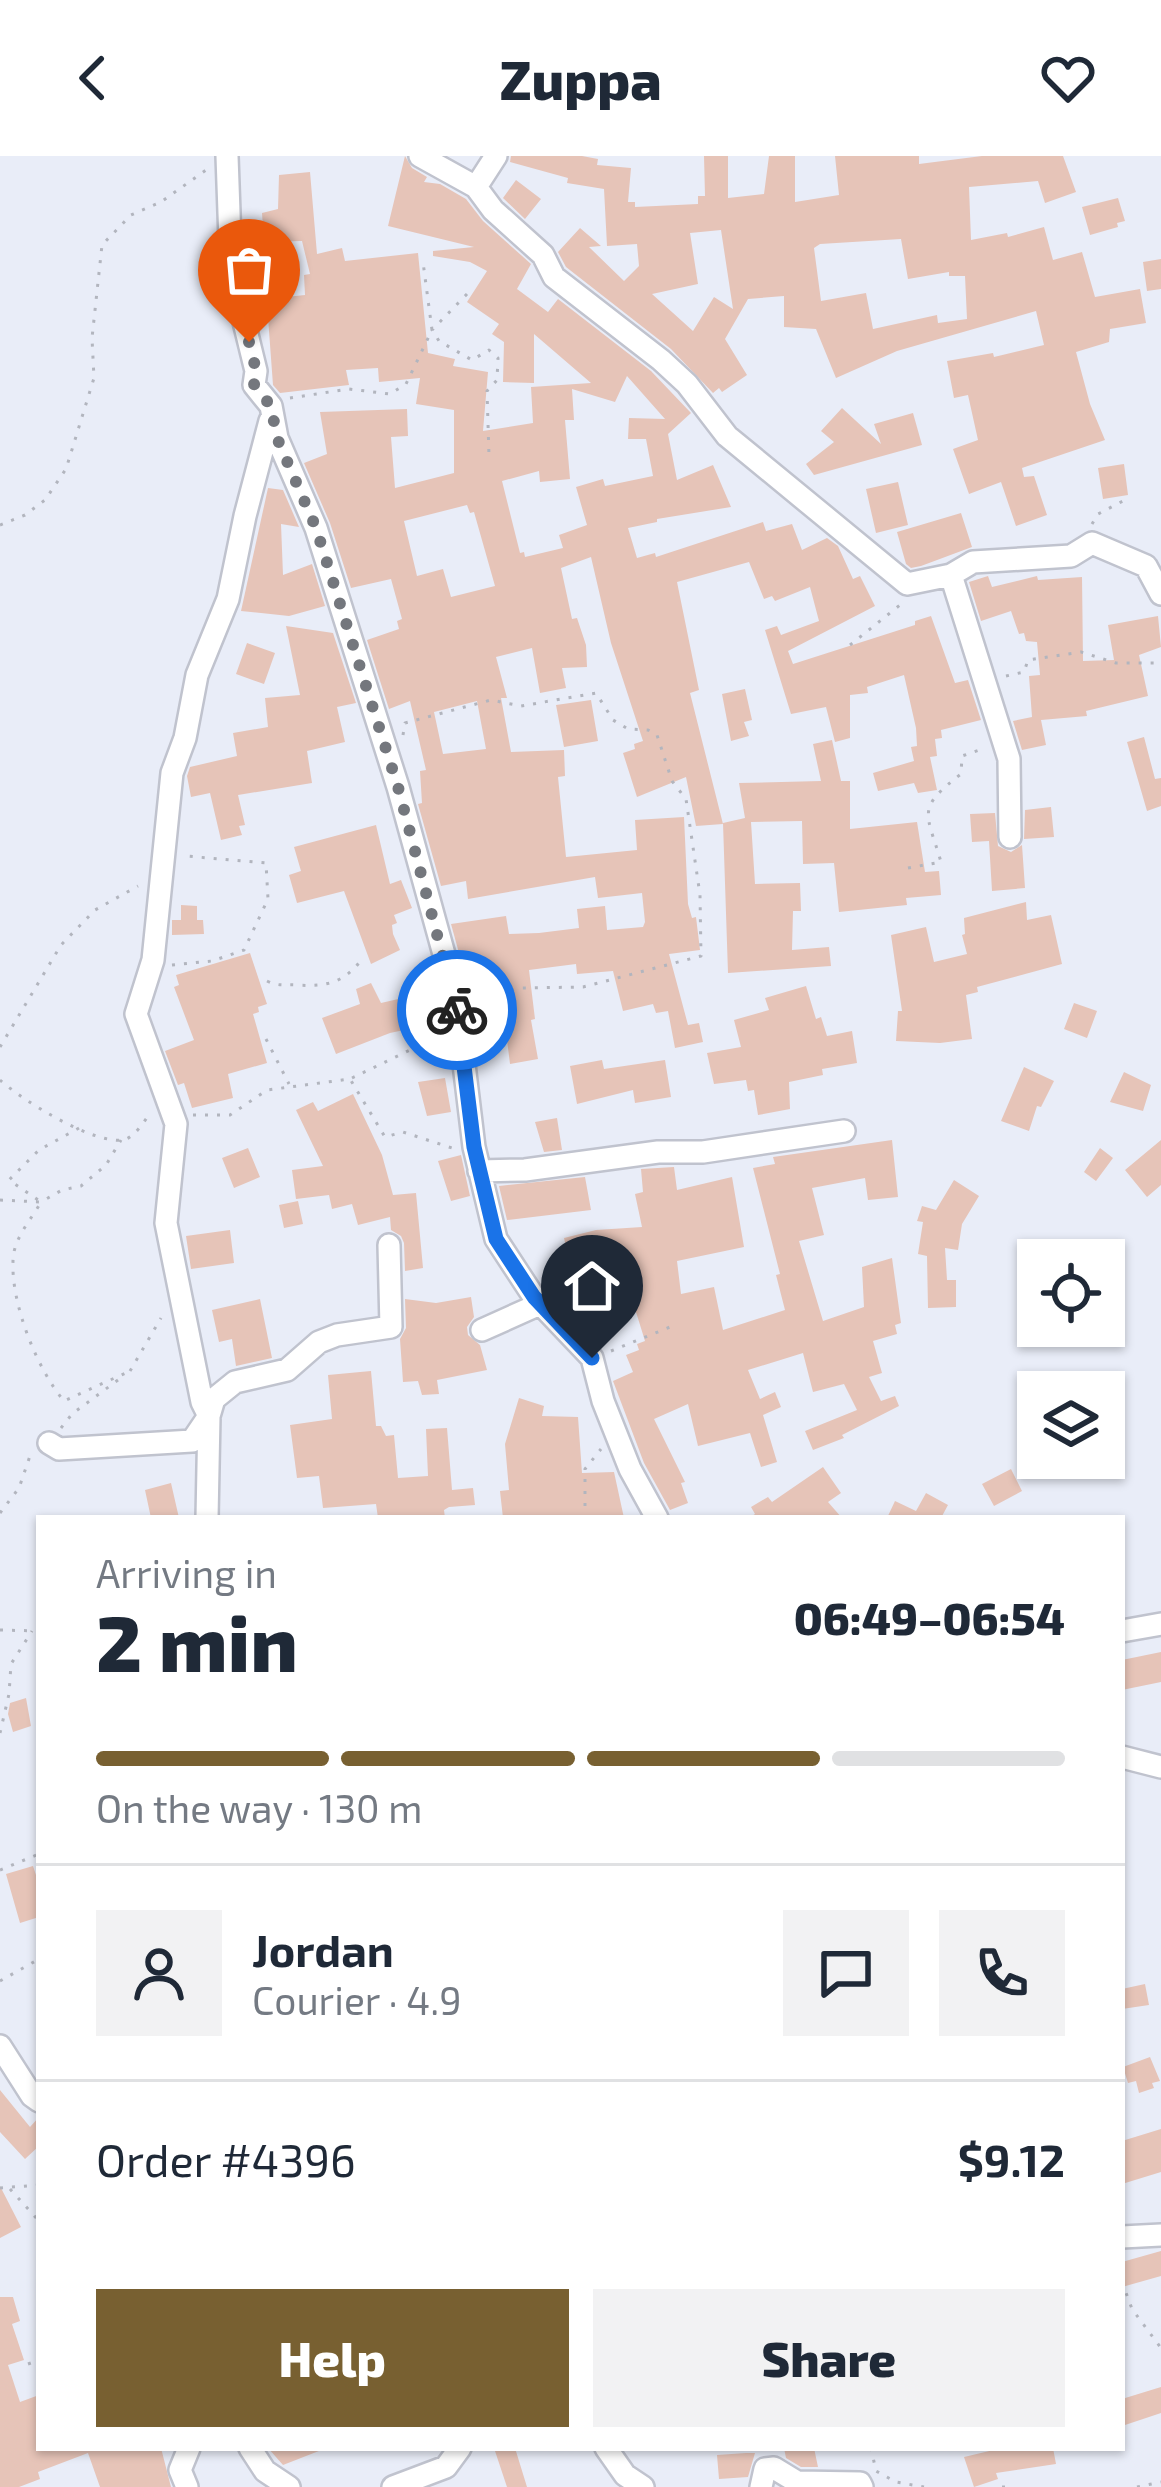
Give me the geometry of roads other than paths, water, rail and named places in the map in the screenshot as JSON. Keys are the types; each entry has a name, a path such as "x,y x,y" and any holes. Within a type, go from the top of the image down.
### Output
{"street":[{"path":"420,156 476,187 544,255 554,277 687,384 727,436 907,584 940,578 973,562 1071,556 1092,543 1145,566 1161,594"},
{"path":"476,187 496,156"},
{"path":"219,162 231,269 256,370 254,385 271,410 277,438 316,528 391,764 454,992 474,1147 496,1239 540,1304 592,1358 630,1469 655,1515"},
{"path":"209,1416 202,1402 166,1223 176,1124 136,1014 153,960 172,773 197,675 228,599 271,410"},
{"path":"940,578 965,621 1009,758 1010,837"},
{"path":"479,1172 637,1154 703,1152 844,1132"},
{"path":"207,1515 209,1416 214,1399 235,1382 287,1370 320,1342 337,1335 391,1327 389,1245"},
{"path":"482,1330 540,1304"},
{"path":"49,1443 59,1450 192,1441 209,1416"},
{"path":"1125,1630 1161,1624"},
{"path":"1125,1758 1161,1767"},
{"path":"0,2046 36,2099"},
{"path":"1127,2236 1161,2235"},
{"path":"187,2487 180,2470 188,2451"},
{"path":"252,2451 265,2471 289,2487"},
{"path":"394,2487 446,2467 458,2451"},
{"path":"608,2451 625,2475 643,2487"},
{"path":"761,2487 765,2469 773,2468 797,2482 860,2483 862,2487"}]}
